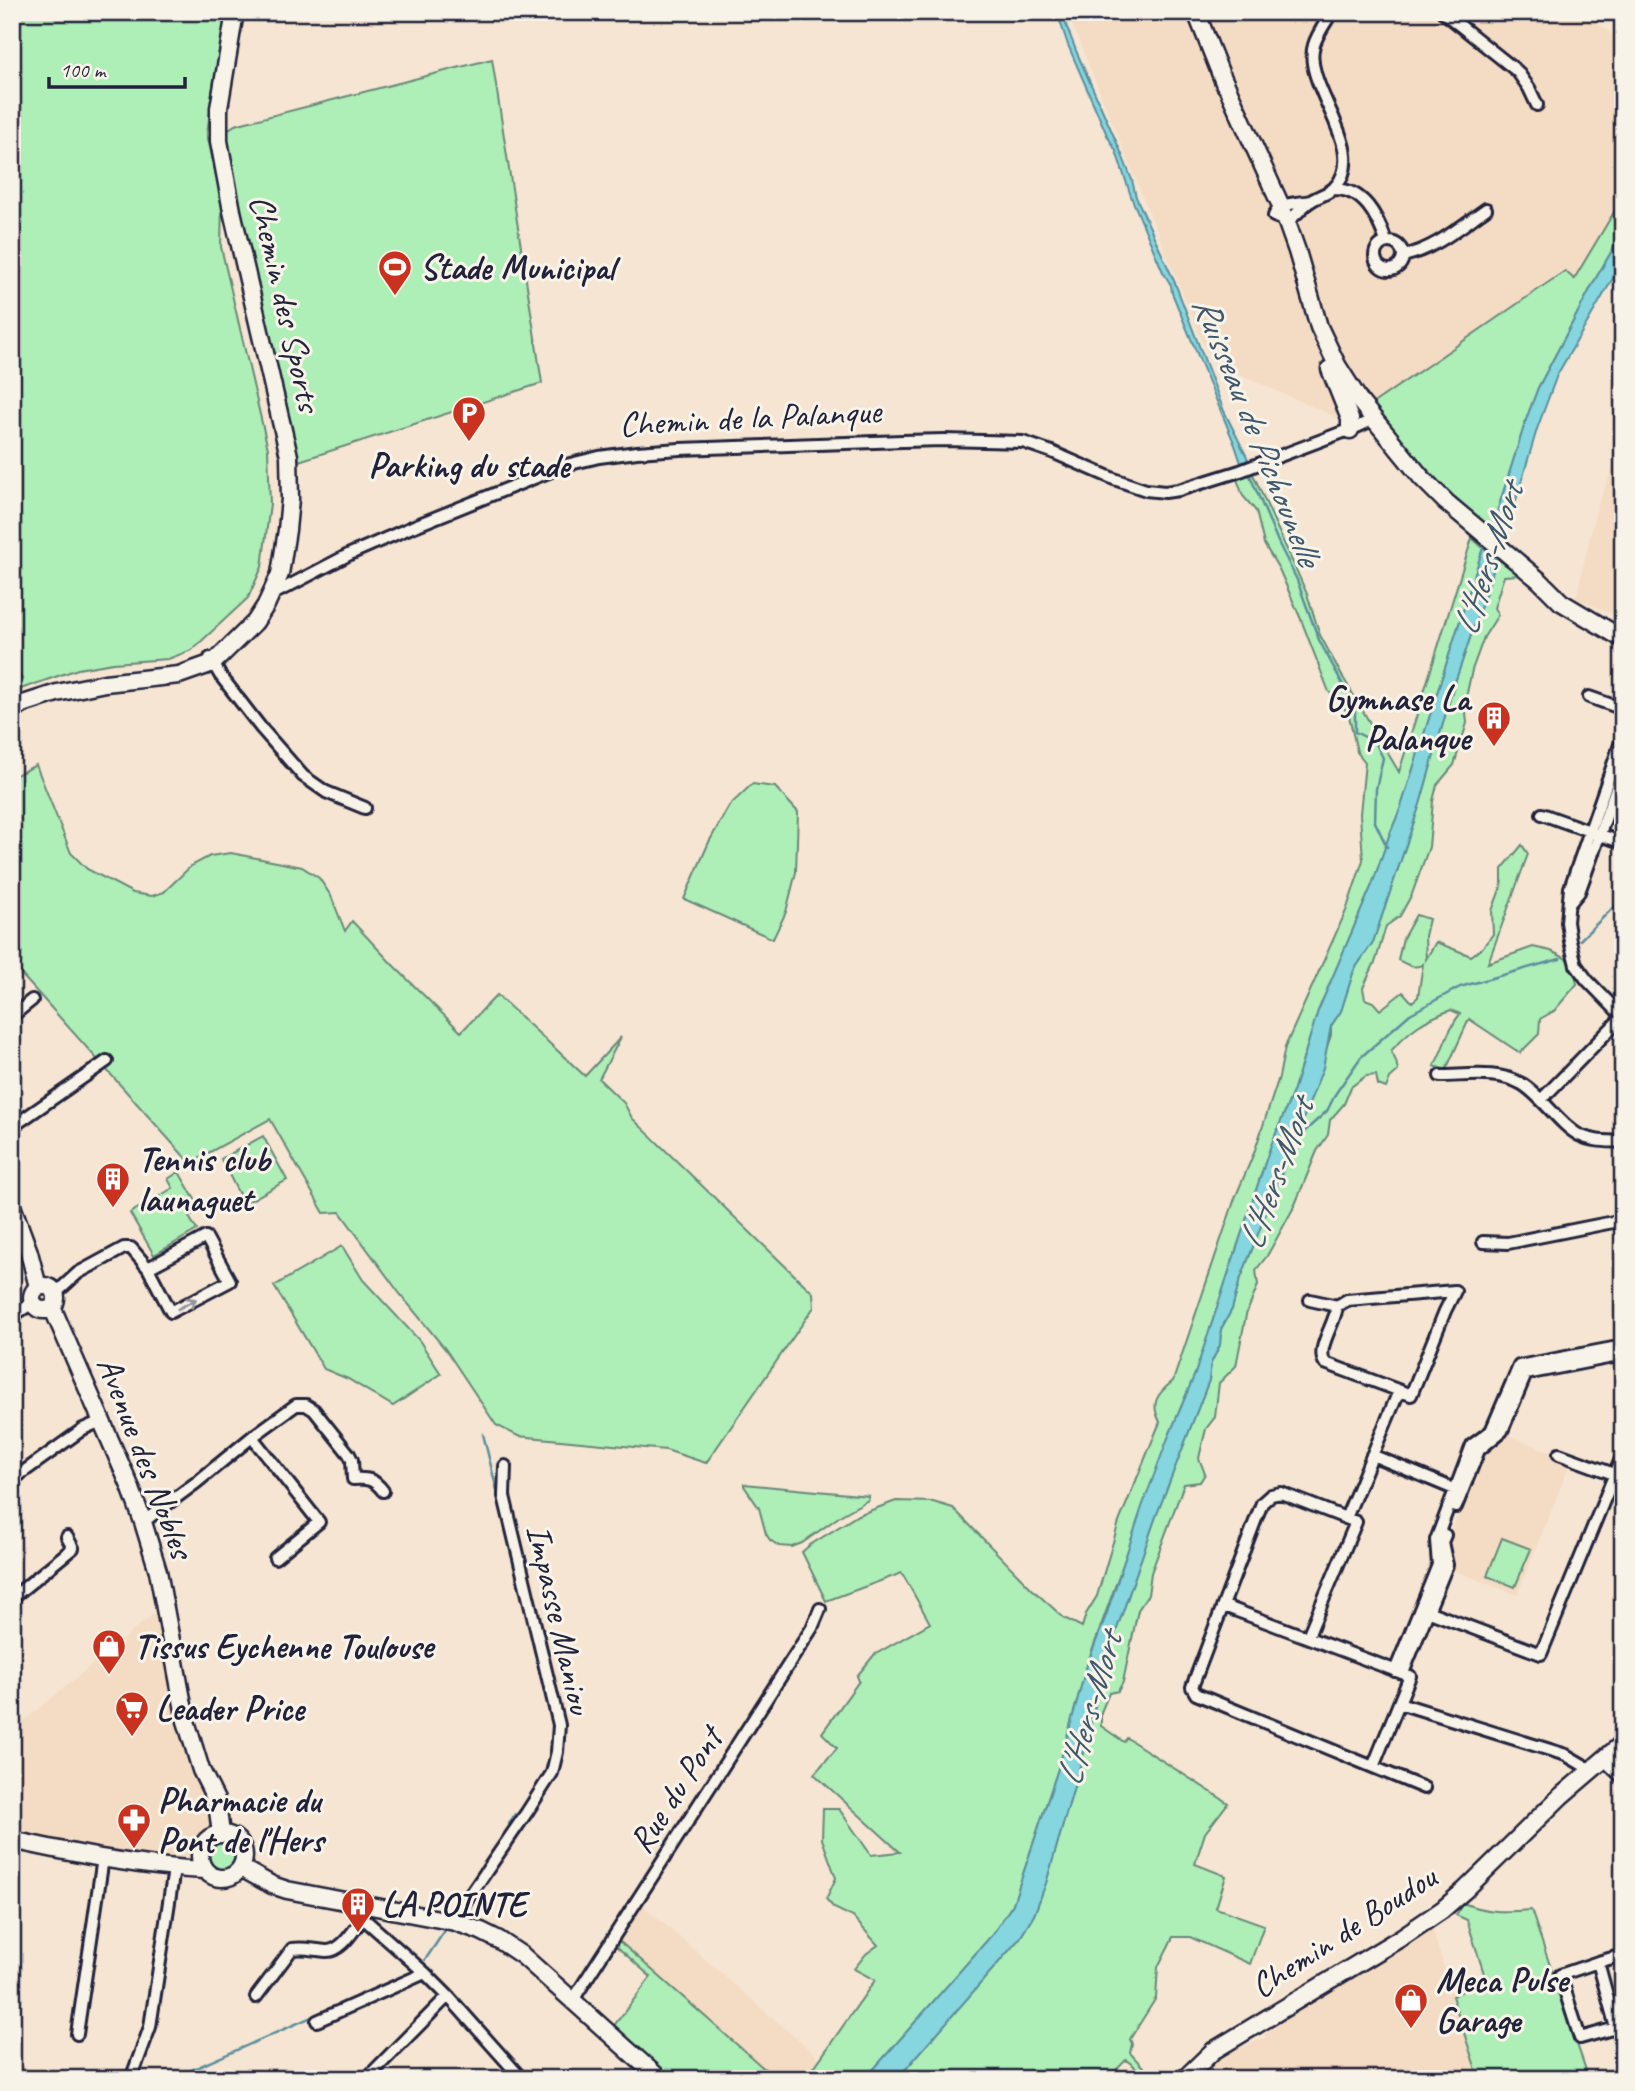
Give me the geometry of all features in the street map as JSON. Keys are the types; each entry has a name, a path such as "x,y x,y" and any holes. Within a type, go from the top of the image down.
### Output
{"street":[{"name":"Chemin des Sports","path":"12,710 57,693 165,676 211,660 266,605 280,574 287,530 290,469 285,436 232,211 219,141 219,108 235,12"},
{"path":"1196,12 1281,214 1315,322 1337,365 1361,403 1421,477 1468,522 1540,581 1561,602 1607,632 1623,639"},
{"path":"1281,214 1334,188 1345,167 1342,143 1315,73 1312,58 1314,45 1332,12"},
{"path":"1443,12 1517,71 1529,88 1536,105"},
{"path":"1334,188 1345,189 1362,197 1380,225 1386,241"},
{"path":"1281,214 1292,219 1311,201"},
{"path":"1403,256 1423,251 1486,209"},
{"path":"1386,241 1396,243 1403,256 1397,267 1385,270 1379,267 1374,255 1376,249 1386,241"},
{"path":"1315,322 1315,332 1347,409 1350,430"},
{"name":"Chemin de la Palanque","path":"279,590 350,554 412,527 566,465 599,457 637,452 930,440 1023,442 1114,479 1146,490 1165,492 1240,471 1374,419"},
{"path":"1540,581 1623,629"},
{"path":"211,660 261,728 303,776 326,792 365,808"},
{"path":"1589,697 1623,709"},
{"path":"1541,1100 1623,1016 1576,965 1567,922 1569,904 1579,892 1594,833 1619,759 1623,736"},
{"path":"1594,833 1623,769"},
{"path":"1542,814 1623,843"},
{"path":"12,1016 32,1000"},
{"path":"12,1127 107,1061"},
{"path":"1440,1076 1493,1076 1509,1079 1522,1084 1577,1134 1592,1140 1623,1142"},
{"path":"12,1206 29,1252 38,1287"},
{"path":"1483,1242 1508,1243 1623,1220"},
{"path":"54,1300 48,1286 38,1287 32,1294 33,1303 41,1310 54,1300 78,1273 124,1248 131,1248 136,1252 148,1268 171,1312 230,1281 206,1237 148,1268"},
{"path":"1310,1300 1337,1306 1346,1300 1455,1291 1411,1395 1325,1363 1321,1359 1321,1351 1337,1306"},
{"name":"Avenue des Nobles","path":"54,1300 143,1522 158,1571 186,1721 201,1770 217,1802 221,1834"},
{"path":"12,1316 33,1303"},
{"path":"1399,1672 1424,1610 1447,1565 1442,1542 1472,1445 1491,1432 1519,1366 1623,1346"},
{"path":"1458,1491 1479,1450 1502,1431 1526,1374 1623,1356"},
{"path":"1346,1518 1399,1391"},
{"path":"143,1522 296,1405 306,1405 314,1410 349,1454 353,1479 369,1478 377,1482 383,1491"},
{"path":"12,1480 83,1429 101,1421"},
{"path":"251,1437 319,1522 275,1558"},
{"path":"1559,1454 1614,1474"},
{"path":"1424,1610 1541,1654 1623,1454"},
{"path":"1372,1455 1458,1491"},
{"name":"Impasse Maniou","path":"455,1922 462,1907 552,1773 559,1725 504,1496 505,1466"},
{"path":"1308,1636 1356,1522 1281,1493 1271,1495 1262,1503 1192,1687 1196,1694 1424,1788"},
{"path":"12,1598 73,1548 67,1537"},
{"path":"1224,1606 1410,1676 1373,1767"},
{"name":"Rue du Pont","path":"573,2000 812,1628 820,1609"},
{"path":"1399,1703 1566,1755 1589,1772"},
{"name":"Chemin de Boudou","path":"1184,2079 1213,2050 1402,1937 1442,1910 1561,1796 1623,1743"},
{"path":"1603,1759 1623,1778"},
{"path":"221,1834 239,1842 244,1855 241,1868 230,1877 223,1878 210,1875 200,1858 208,1839 221,1834"},
{"path":"12,1840 103,1858 174,1869 205,1870"},
{"path":"131,2079 150,2027 174,1869 201,1851"},
{"path":"77,2034 103,1858"},
{"path":"241,1868 272,1885 362,1911 455,1922 499,1940 523,1956 660,2079"},
{"path":"362,1911 448,1996 522,2079"},
{"path":"256,1997 292,1949 304,1947 334,1951 339,1948 362,1911"},
{"path":"1598,1962 1619,2027 1580,2038 1560,1975 1598,1962 1623,1955"},
{"path":"317,2021 425,1973"},
{"path":"366,2079 448,1996"}],"shaded area":[{"path":"1067,12 1582,12 1623,42 1623,197 1573,279 1375,402 1336,417 1241,375 1205,348"},
{"path":"1623,445 1623,619 1576,598 1597,507"},
{"path":"1506,1434 1571,1461 1517,1595 1451,1569 1454,1563 1447,1542 1484,1452 1503,1441"},
{"path":"155,1613 191,1763 213,1819 209,1826 193,1841 189,1855 180,1861 167,1864 12,1835 12,1731"},
{"path":"642,1905 820,2059 806,2079 776,2079 618,1941"},
{"path":"1431,1926 1479,2079 1195,2079 1217,2057 1265,2038 1265,2034"}],"green space":[{"path":"12,12 227,12 207,134 222,203 221,247 268,449 270,504 262,567 248,598 192,650 168,659 78,669 12,692"},
{"name":"Stade Municipal","path":"492,59 542,383 299,461 227,150 226,131 235,125"},
{"path":"1623,197 1623,232 1538,388 1490,534 1429,471 1372,404 1565,271 1574,279"},
{"path":"1252,472 1307,594 1320,635 1399,772 1472,538 1483,548 1401,807 1372,885 1318,1011 1293,1092 1270,1148 1195,1374 1168,1438 1087,1665 1059,1766 1013,1904 992,1935 865,2079 806,2079 875,1980 854,1969 866,1954 878,1945 853,1917 834,1908 826,1899 836,1878 822,1839 823,1809 839,1809 871,1855 900,1852 814,1774 837,1748 822,1733 859,1681 857,1676 874,1655 930,1623 902,1573 826,1601 802,1552 858,1515 896,1501 933,1502 953,1508 1033,1590 1064,1618 1082,1627 1097,1596 1119,1522 1160,1422 1155,1404 1163,1390 1173,1381 1235,1198 1254,1153 1279,1077 1285,1047 1346,911 1363,860 1360,814 1365,762 1357,752 1349,716 1340,701 1329,692 1279,569 1264,544 1256,511 1243,496 1237,479"},
{"path":"1497,559 1520,575 1504,576 1494,608 1498,615 1484,637 1472,670 1465,702 1467,723 1454,765 1437,785 1429,847 1412,894 1400,916 1386,926 1376,960 1363,988 1365,999 1373,1002 1380,1010 1403,992 1412,1002 1418,997 1423,964 1407,965 1398,960 1403,938 1416,915 1429,919 1425,936 1426,959 1436,942 1471,956 1482,948 1493,934 1492,911 1502,884 1502,869 1522,845 1528,854 1488,963 1533,947 1551,951 1567,959 1577,984 1554,1011 1540,1019 1539,1034 1520,1053 1469,1019 1446,1070 1434,1066 1460,1014 1451,1010 1418,1026 1391,1051 1398,1071 1390,1078 1386,1088 1378,1085 1376,1075 1366,1076 1351,1087 1344,1104 1330,1120 1328,1135 1317,1151 1294,1207 1267,1256 1256,1270 1258,1285 1246,1315 1236,1366 1219,1383 1215,1417 1206,1429 1199,1458 1205,1474 1200,1482 1184,1484 1151,1573 1148,1595 1138,1610 1123,1682 1118,1691 1109,1693 1101,1712 1101,1726 1124,1742 1127,1738 1228,1803 1205,1833 1195,1864 1226,1876 1216,1908 1264,1925 1250,1964 1190,1937 1173,1937 1158,1967 1156,1998 1130,2039 1130,2053 1154,2079 1141,2079 1134,2066 1126,2060 1112,2079 897,2079 1020,1938 1034,1915 1085,1749 1104,1666 1155,1519 1209,1380 1211,1363 1220,1345 1221,1329 1232,1309 1239,1283 1299,1129 1331,1035 1331,1026 1341,1011 1354,970 1373,942 1420,804 1453,688"},
{"path":"36,765 71,853 87,869 133,893 152,896 164,892 191,866 210,856 231,853 302,867 319,878 331,896 345,931 352,921 461,1032 497,995 585,1076 621,1037 599,1079 624,1103 632,1118 813,1293 814,1307 706,1463 666,1450 518,1436 496,1425 446,1350 400,1294 340,1212 324,1213 270,1119 190,1163 12,964 12,777"},
{"path":"752,784 775,787 798,812 796,872 786,912 773,939 684,899 709,842 729,806"},
{"path":"263,1136 287,1180 244,1204 221,1159"},
{"path":"179,1172 201,1210 189,1217 197,1230 154,1255 130,1213 173,1188 168,1179"},
{"path":"342,1246 363,1280 419,1340 441,1374 393,1406 348,1379 324,1369 274,1286"},
{"path":"744,1484 869,1496 868,1500 802,1543 792,1547 779,1546 766,1534 759,1508"},
{"path":"1502,1538 1531,1549 1515,1587 1487,1576"},
{"path":"223,1841 234,1846 239,1857 234,1868 223,1873 212,1868 207,1857 212,1846"},
{"path":"1463,1903 1496,1911 1531,1910 1589,2079 1479,2079 1452,1996 1486,1980 1467,1920 1456,1915"},
{"path":"618,1940 776,2079 670,2079 613,2027 651,1977 615,1945"}],"water":[{"path":"1057,12 1061,12 1120,150 1136,197 1175,283 1224,411 1248,459 1241,463 1171,285 1132,199 1116,151 1068,45"},
{"path":"1623,232 1623,261 1557,375 1537,429 1503,544 1490,534 1538,388"},
{"name":"L'Hers-Mort","path":"1483,548 1497,559 1453,688 1420,804 1373,942 1354,970 1341,1011 1331,1026 1323,1068 1239,1283 1232,1309 1221,1329 1220,1345 1211,1363 1209,1380 1155,1519 1104,1666 1085,1749 1034,1915 1020,1938 897,2079 865,2079 992,1935 1013,1904 1059,1766 1087,1665 1142,1507 1195,1374 1270,1148 1293,1092 1318,1011 1372,885 1401,807"}],"waterway":[{"name":"Ruisseau de Pichounelle","path":"1248,471 1297,580 1319,640 1355,707 1355,732 1375,742 1383,758 1376,789 1375,822 1387,847"},
{"path":"12,669 22,679"},
{"path":"1580,940 1623,898"},
{"name":"L'Hers-Mort","path":"1293,1142 1327,1111 1361,1057 1410,1014 1460,987 1560,959"},
{"path":"483,1434 510,1543"},
{"path":"535,1788 546,1773 550,1759"},
{"path":"509,1824 515,1814"},
{"path":"425,1960 448,1926"},
{"path":"171,2079 416,1971"}],"place":[{"name":"Stade Municipal","path":"395,297"},
{"name":"Parking du stade","path":"469,443"},
{"name":"Gymnase La Palanque","path":"1494,748"},
{"name":"Tennis club launaguet","path":"113,1209"},
{"name":"Tissus Eychenne Toulouse","path":"109,1676"},
{"name":"Leader Price","path":"132,1738"},
{"name":"Pharmacie du Pont de l'Hers","path":"134,1850"},
{"name":"LA POINTE","path":"358,1934"},
{"name":"Meca Pulse Garage","path":"1411,2030"}]}
